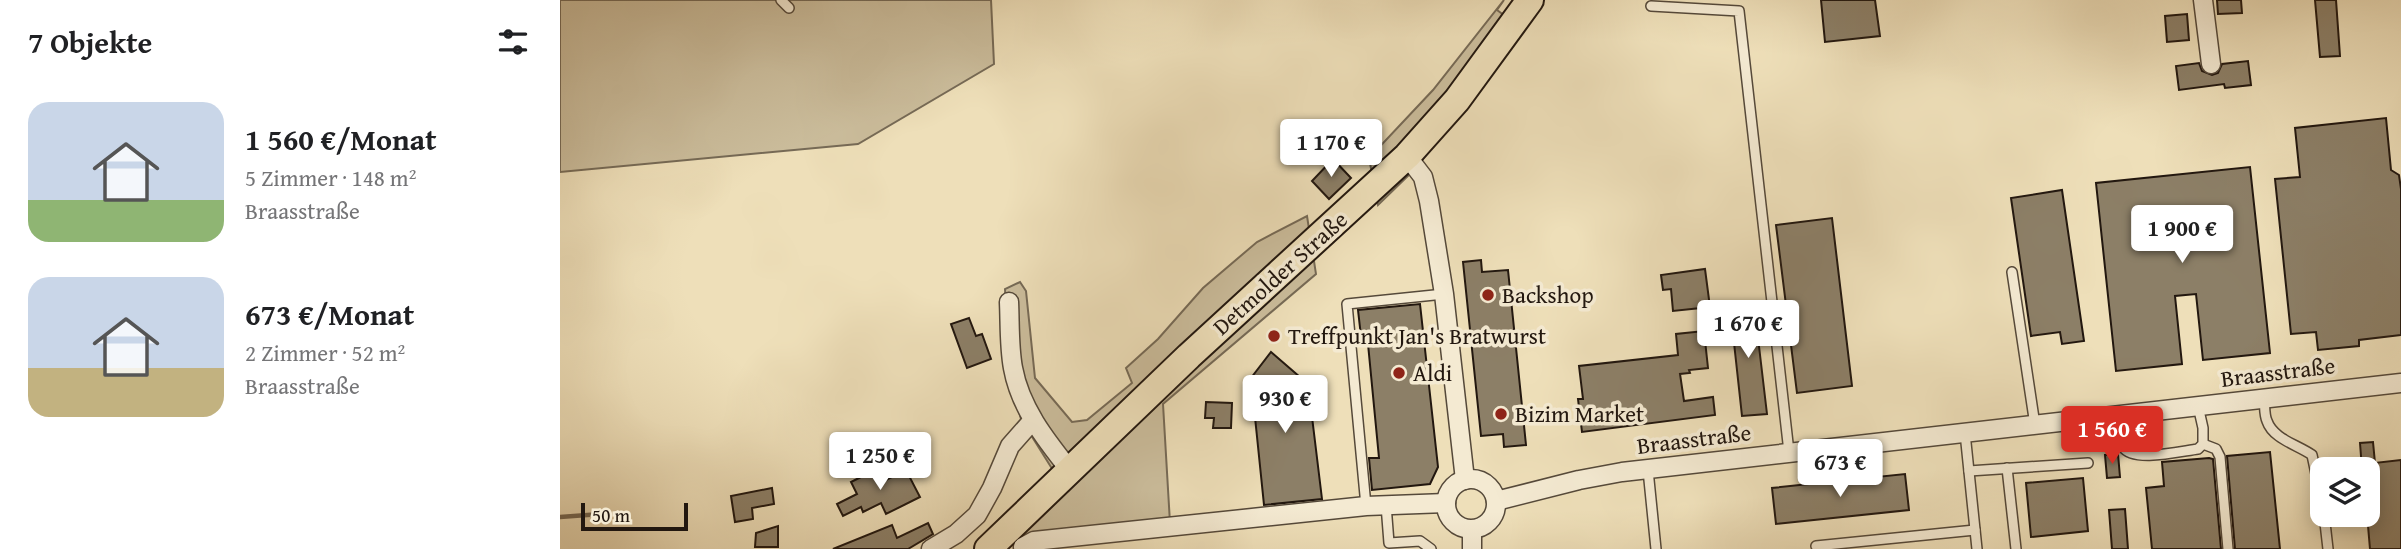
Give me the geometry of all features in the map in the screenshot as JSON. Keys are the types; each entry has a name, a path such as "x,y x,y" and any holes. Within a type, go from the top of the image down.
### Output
{"main road":[{"name":"Detmolder Straße","path":"988,549 1189,356 1407,156 1457,100 1530,0"}],"street":[{"path":"2203,0 2211,64"},
{"path":"1407,156 1423,177 1429,201 1444,294 1465,480"},
{"path":"1009,302 1013,368 1020,391 1032,420 1069,469"},
{"name":"Braasstraße","path":"1496,500 1579,480 1648,470 2401,383"},
{"path":"931,549 956,534 977,515 1010,446 1032,420"},
{"path":"1465,480 1482,481 1489,486 1496,500 1493,517 1480,528 1472,530 1456,525 1446,503 1452,488 1465,480"},
{"path":"1023,547 1034,541 1366,506 1446,503"},
{"path":"1472,530 1472,549"}],"lane":[{"path":"781,0 789,8"},
{"path":"1651,6 1739,11 1789,452"},
{"path":"2012,272 2035,425"},
{"path":"1366,506 1347,303 1444,294"},
{"path":"2264,398 2267,422 2277,436 2301,447 2312,457"},
{"path":"2117,415 2118,435 2122,446 2127,452 2145,456 2198,449 2203,444 2203,428 2198,406"},
{"path":"1965,433 1977,549"},
{"path":"2203,444 2216,449 2220,457 2228,549"},
{"path":"1969,471 2088,463"},
{"path":"2007,468 2016,549"},
{"path":"1648,470 1656,549"},
{"path":"1386,505 1389,543 1420,541 1431,549"},
{"path":"2325,527 2328,549"},
{"path":"1816,547 1975,530"}],"shaded area":[{"path":"560,0 991,0 994,64 858,144 560,172"},
{"path":"1504,0 1497,10 1523,29 1415,169 1378,205 1369,158 1433,90"},
{"path":"1307,216 1316,274 1163,404 1170,523 1023,537 1008,521 1056,475 1021,419 1010,377 1005,289 1020,282 1026,291 1035,378 1072,422 1087,420 1132,383 1126,368 1158,339 1203,288 1257,242"}],"building":[{"path":"1821,0 1875,0 1880,36 1825,42"},
{"path":"2217,0 2241,0 2242,13 2218,14"},
{"path":"2315,0 2336,0 2340,56 2320,57"},
{"path":"2187,14 2189,40 2167,42 2165,16"},
{"path":"2248,61 2251,85 2225,88 2224,84 2179,90 2176,66 2199,63 2202,71 2212,75 2218,73 2222,64"},
{"path":"2386,118 2391,170 2399,175 2401,189 2401,335 2359,340 2359,346 2318,350 2316,332 2291,334 2275,179 2300,177 2295,128"},
{"path":"1333,159 1351,178 1329,199 1312,181"},
{"path":"2250,167 2270,353 2203,360 2196,294 2175,296 2182,364 2116,371 2096,183"},
{"path":"2062,190 2084,341 2062,344 2060,332 2031,336 2011,198"},
{"path":"1832,218 1852,386 1797,393 1776,225"},
{"path":"1481,260 1482,272 1508,270 1526,445 1504,447 1503,434 1481,436 1463,262"},
{"path":"1705,269 1710,307 1673,311 1671,289 1663,290 1661,275"},
{"path":"1420,304 1438,467 1430,484 1372,490 1369,458 1379,458 1368,344 1362,345 1358,310"},
{"path":"1754,304 1767,414 1742,416 1730,306"},
{"path":"969,318 976,336 982,334 991,359 967,368 951,324"},
{"path":"1704,331 1708,368 1680,374 1684,401 1713,397 1715,415 1582,432 1578,399 1583,399 1579,366 1678,355 1676,334"},
{"path":"1271,352 1308,384 1322,499 1264,505 1251,378"},
{"path":"1206,402 1232,403 1231,428 1213,428 1214,418 1205,418"},
{"path":"2373,442 2374,457 2361,457 2360,443"},
{"path":"2270,452 2280,549 2235,549 2227,456"},
{"path":"2118,454 2120,477 2107,478 2105,455"},
{"path":"2213,459 2221,549 2152,549 2146,488 2164,486 2162,462"},
{"path":"2401,460 2401,549 2370,549 2368,527 2380,527 2380,462"},
{"path":"875,463 884,481 906,470 920,497 886,514 881,503 863,512 861,507 843,516 837,504 857,494 851,482 867,474 864,468"},
{"path":"1905,474 1909,510 1776,524 1772,488"},
{"path":"2083,478 2088,531 2031,537 2026,483"},
{"path":"772,488 774,504 752,508 753,519 735,522 731,496"},
{"path":"2125,509 2128,549 2112,549 2109,510"},
{"path":"928,523 933,534 908,549 833,549 892,525 897,538"},
{"path":"778,526 778,547 755,547 756,533"}],"waterway":[{"path":"560,517 601,514"}],"place":[{"name":"Backshop","path":"1488,295"},
{"name":"Treffpunkt Jan's Bratwurst","path":"1274,336"},
{"name":"Aldi","path":"1399,373"},
{"name":"Bizim Market","path":"1501,414"}]}
